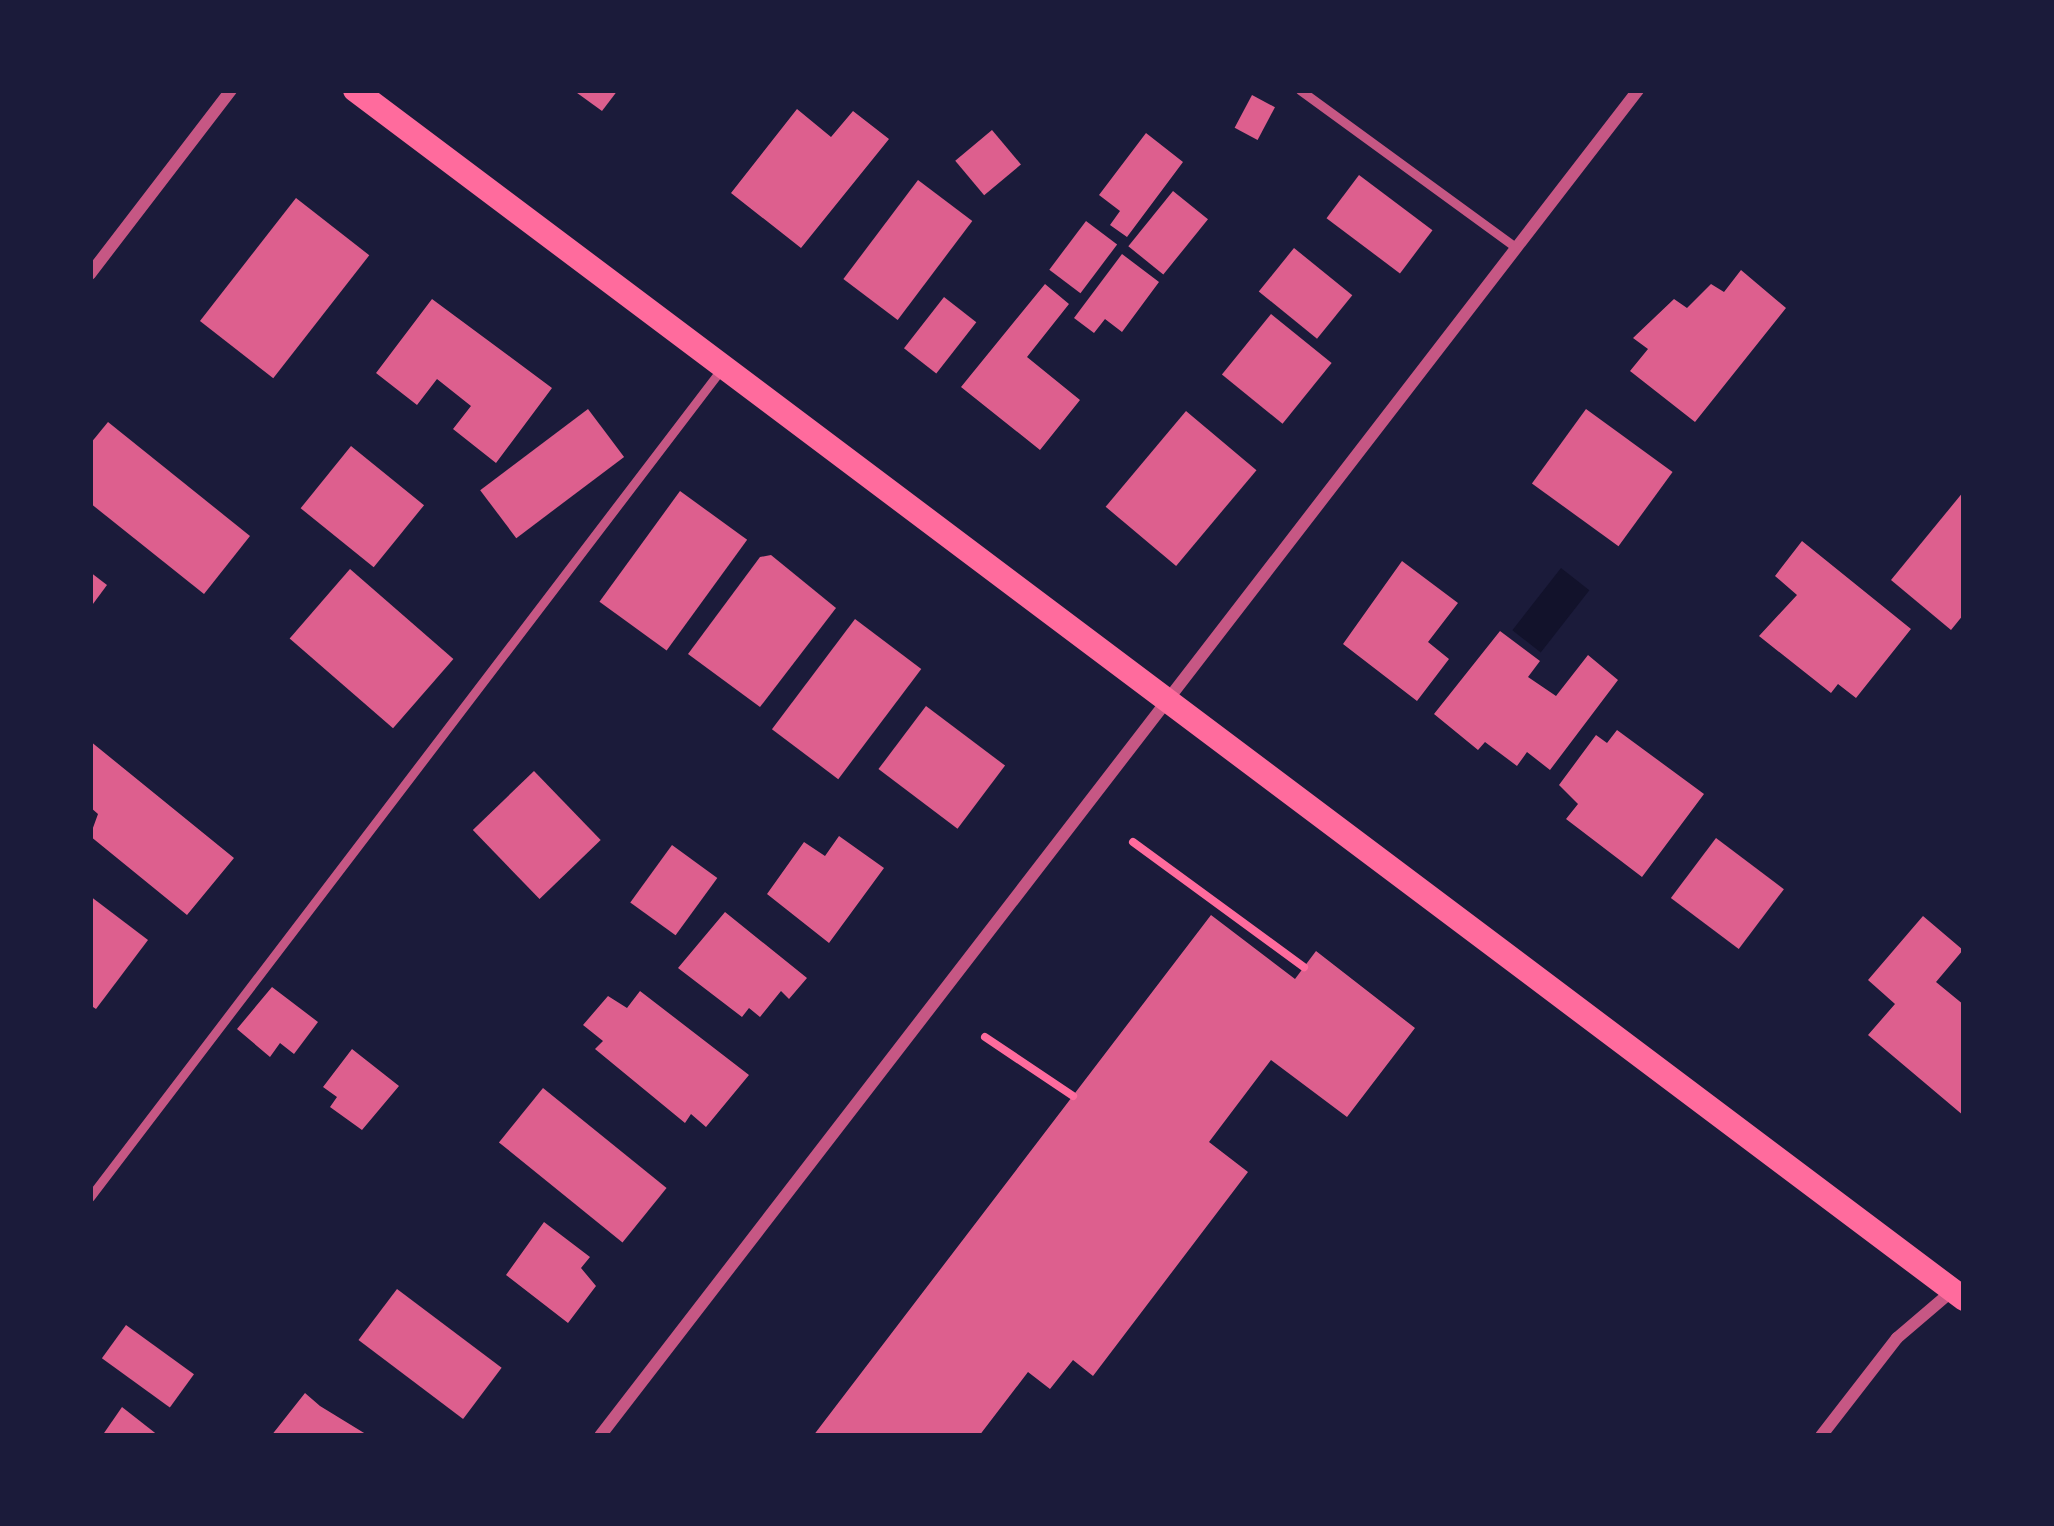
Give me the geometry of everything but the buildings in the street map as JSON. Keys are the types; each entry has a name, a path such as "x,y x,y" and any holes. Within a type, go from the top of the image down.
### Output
{"main road":[{"path":"355,90 1958,1295"}],"street":[{"path":"90,274 231,90"},
{"path":"600,1436 1638,90"},
{"path":"1821,1436 1891,1345 1958,1295"}],"lane":[{"path":"1300,90 1517,248"},
{"path":"90,1197 723,367"}],"path":[{"path":"1133,842 1304,967"},
{"path":"985,1037 1073,1096"}],"shaded area":[{"path":"1561,568 1589,590 1541,652 1512,630"}]}
